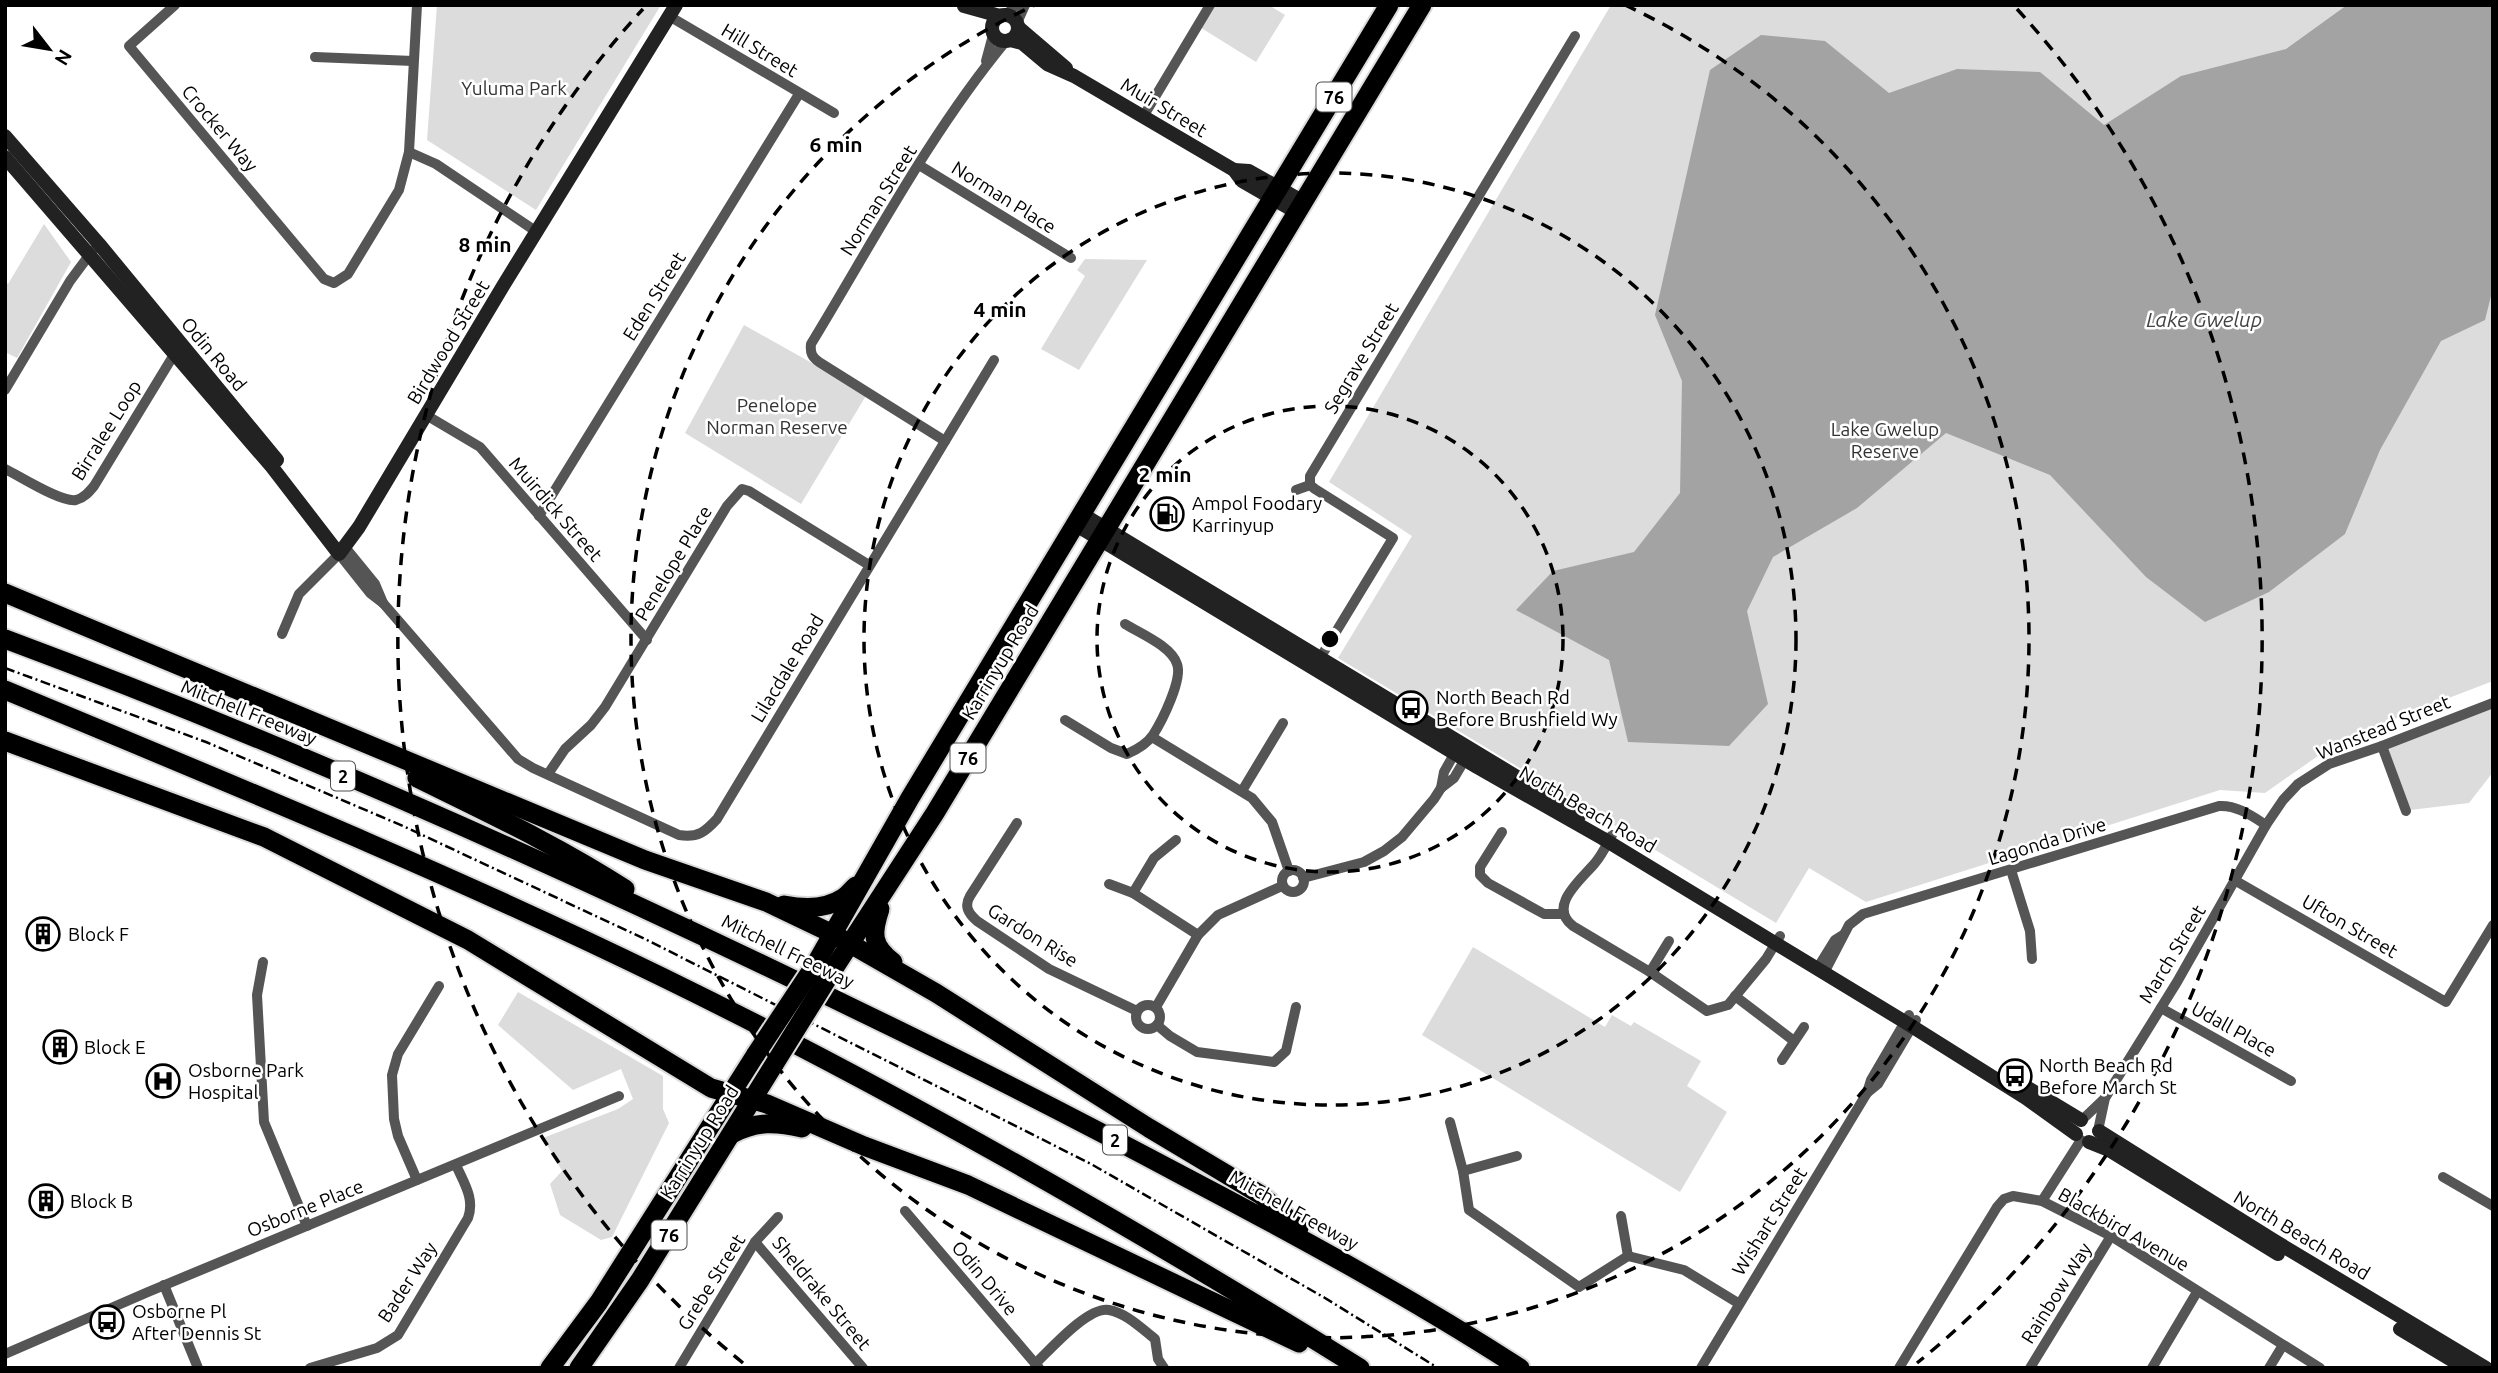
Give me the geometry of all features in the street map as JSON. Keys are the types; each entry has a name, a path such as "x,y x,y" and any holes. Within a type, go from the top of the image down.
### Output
{"highway":[{"name":"Karrinyup Road","path":"841,939 864,881 910,798 1389,5"},
{"name":"Karrinyup Road","path":"582,1365 640,1280 732,1134 775,1062 841,939 904,861 935,813 1422,5"},
{"path":"5,593 645,860 766,902 841,939 936,993 1149,1128 1261,1195 1332,1256"},
{"name":"Mitchell Freeway","path":"5,639 395,797 677,922 995,1078 1332,1256 1520,1368"},
{"path":"5,690 399,856 548,923 720,1006 937,1118 1037,1174 1225,1284 1360,1368"},
{"path":"253,697 593,867 677,922"},
{"path":"5,741 264,837 468,940 624,1032 711,1088 752,1099 968,1185 1354,1368"},
{"path":"910,798 935,813"},
{"path":"904,861 880,909 874,937 881,951 890,960 936,993"},
{"path":"766,902 813,908 841,899 864,881"},
{"name":"Karrinyup Road","path":"550,1368 599,1302 756,1054 823,969"},
{"path":"683,1170 707,1116 704,1095 684,1072"},
{"path":"732,1134 758,1123 782,1124 841,1136"},
{"path":"555,1368 576,1352 580,1354 582,1365"}],"main road":[{"name":"Muir Street","path":"963,6 1006,26 1047,64 1074,76 1234,170 1249,171 1276,193 1299,206"},
{"name":"Birdwood Street","path":"342,550 359,527 672,11"},
{"name":"Odin Road","path":"5,136 96,253 181,354 265,445 342,550"},
{"name":"Odin Road","path":"5,157 96,253"},
{"name":"North Beach Road","path":"1079,520 1823,967 2210,1214 2465,1368"},
{"name":"North Beach Road","path":"2099,1129 2405,1321 2486,1368"},
{"path":"2082,1131 2096,1139 2099,1129"}],"street":[{"name":"Crocker Way","path":"175,5 129,46 324,279 334,283 348,274 399,190 409,152"},
{"path":"417,5 409,152 436,164 537,232"},
{"name":"Norman Street","path":"945,441 818,362 811,354 811,344 919,165 984,68 1006,26 1025,5"},
{"path":"1143,117 1210,5"},
{"name":"Hill Street","path":"672,11 799,94 834,113"},
{"name":"Segrave Street","path":"1310,485 1310,476 1575,36"},
{"path":"315,57 413,61"},
{"name":"Eden Street","path":"539,516 799,94"},
{"name":"Norman Place","path":"919,165 1071,258"},
{"path":"5,390 66,291 96,253"},
{"name":"Birralee Loop","path":"5,468 62,498 74,500 85,496 94,486 159,380 181,354"},
{"name":"Lilacdale Road","path":"533,768 679,835 690,837 702,834 717,818 993,360"},
{"name":"Muirdick Street","path":"426,415 480,447 648,640"},
{"path":"1296,490 1310,485 1393,538 1318,662"},
{"name":"Penelope Place","path":"548,774 565,749 592,726 648,640 727,506 742,489 869,565"},
{"path":"282,635 299,594 342,550"},
{"name":"Odin Road","path":"342,550 375,584 383,603 518,759 533,768"},
{"path":"1065,720 1111,748 1127,754 1138,750 1152,737 1180,677 1177,662 1168,651 1125,624"},
{"name":"Wanstead Street","path":"2266,825 2298,784 2329,764 2493,703"},
{"path":"1241,792 1283,723"},
{"path":"1152,737 1252,797 1272,822 1289,871"},
{"path":"2382,746 2406,811"},
{"path":"1303,878 1364,862 1384,851 1419,819 1441,788 1454,778 1463,750"},
{"name":"Lagonda Drive","path":"1823,967 1835,940 1843,935 1855,918 1863,914 2219,806 2243,811 2266,825"},
{"name":"Gardon Rise","path":"1017,823 967,900 969,913 1049,969 1137,1011"},
{"name":"March Street","path":"2042,1201 2082,1131 2161,1008 2266,825"},
{"path":"1502,832 1480,867 1480,875 1488,883 1544,914 1563,914"},
{"path":"1607,836 1594,864 1584,873 1564,903 1563,914 1573,926 1650,972 1707,1011 1728,1004 1778,940"},
{"path":"1132,893 1154,858 1176,840"},
{"path":"2011,870 2030,932 2032,959"},
{"path":"1289,871 1296,871 1303,878 1303,886 1296,892 1288,891 1282,886 1283,875 1289,871"},
{"name":"Ufton Street","path":"2236,881 2446,1002 2493,925"},
{"path":"1110,884 1132,893 1198,935"},
{"path":"1156,1007 1198,935 1218,915 1282,886"},
{"path":"1650,972 1669,941"},
{"path":"263,962 257,995 264,1122 307,1226"},
{"path":"417,1180 398,1136 394,1119 392,1075 398,1054 439,986"},
{"path":"1735,996 1794,1041"},
{"path":"1148,1004 1156,1007 1160,1014 1157,1025 1150,1029 1141,1027 1136,1020 1137,1011 1148,1004"},
{"path":"1157,1025 1197,1052 1274,1062 1286,1051 1296,1007"},
{"name":"Udall Place","path":"2161,1008 2291,1081"},
{"name":"Wishart Street","path":"1701,1368 1867,1093 1878,1084 1910,1021"},
{"path":"1782,1060 1804,1027"},
{"name":"Osborne Place","path":"5,1354 619,1096"},
{"name":"March Street","path":"2099,1129 2105,1098"},
{"path":"1450,1122 1463,1171 1469,1210 1579,1287 1628,1256 1684,1270 1738,1303"},
{"path":"1463,1171 1517,1156"},
{"name":"Bader Way","path":"310,1368 377,1348 398,1335 468,1218 470,1198 456,1165"},
{"path":"2443,1177 2493,1206"},
{"name":"Blackbird Avenue","path":"1899,1368 2004,1199 2018,1195 2042,1201 2111,1236 2320,1368"},
{"name":"Odin Drive","path":"905,1210 1037,1366"},
{"path":"1621,1216 1628,1256"},
{"name":"Grebe Street","path":"679,1368 755,1242 778,1217"},
{"name":"Rainbow Way","path":"2030,1368 2111,1236"},
{"name":"Sheldrake Street","path":"755,1242 859,1363"},
{"path":"164,1285 198,1368"},
{"path":"2152,1368 2197,1292"},
{"path":"1037,1366 1087,1316 1104,1309 1119,1314 1155,1339 1158,1359 1164,1368"},
{"path":"2269,1368 2283,1345"},
{"path":"845,1368 859,1363"}],"green space":[{"name":"Yuluma Park","path":"437,5 661,5 536,210 427,140"},
{"path":"1211,5 1269,5 1285,15 1256,62 1198,26"},
{"name":"Lake Gwelup Reserve","path":"1611,5 2493,5 2493,681 2342,739 2265,793 2220,790 1866,902 1809,868 1776,923 1338,658 1412,536 1329,482"},
{"path":"44,224 71,262 17,358 5,352 5,281 8,284"},
{"path":"1085,259 1147,260 1079,370 1041,349 1085,276 1077,270"},
{"name":"Penelope Norman Reserve","path":"744,325 867,394 801,504 685,433"},
{"path":"2493,704 2493,772 2469,803 2410,810 2388,748"},
{"path":"1473,947 1605,1027 1612,1015 1631,1026 1634,1022 1701,1061 1687,1086 1727,1112 1680,1192 1422,1035"},
{"path":"518,992 663,1076 663,1109 669,1123 612,1237 601,1240 560,1215 550,1184 562,1171 543,1138 618,1109 633,1099 621,1069 573,1090 498,1025"}],"water":[{"name":"Lake Gwelup","path":"2347,5 2493,6 2493,288 2485,320 2441,341 2380,450 2345,534 2269,592 2205,622 2146,577 2050,475 1946,433 1857,508 1773,557 1747,611 1768,704 1729,746 1628,742 1609,660 1516,610 1553,571 1634,552 1680,493 1682,381 1655,315 1710,70 1761,35 1825,41 1889,93 1957,69 2040,72 2104,125 2181,76 2286,49"}],"railway":[{"path":"5,668 206,742 403,826 647,940 1091,1164 1325,1298 1438,1368"}],"place":[{"name":"Ampol Foodary Karrinyup","path":"1167,514"},
{"name":"North Beach Rd Before Brushfield Wy","path":"1411,708"},
{"name":"Block F","path":"43,934"},
{"name":"Block E","path":"60,1047"},
{"name":"North Beach Rd Before March St","path":"2015,1076"},
{"name":"Osborne Park Hospital","path":"163,1081"},
{"name":"Block B","path":"46,1201"},
{"name":"Osborne Pl After Dennis St","path":"107,1322"}]}
